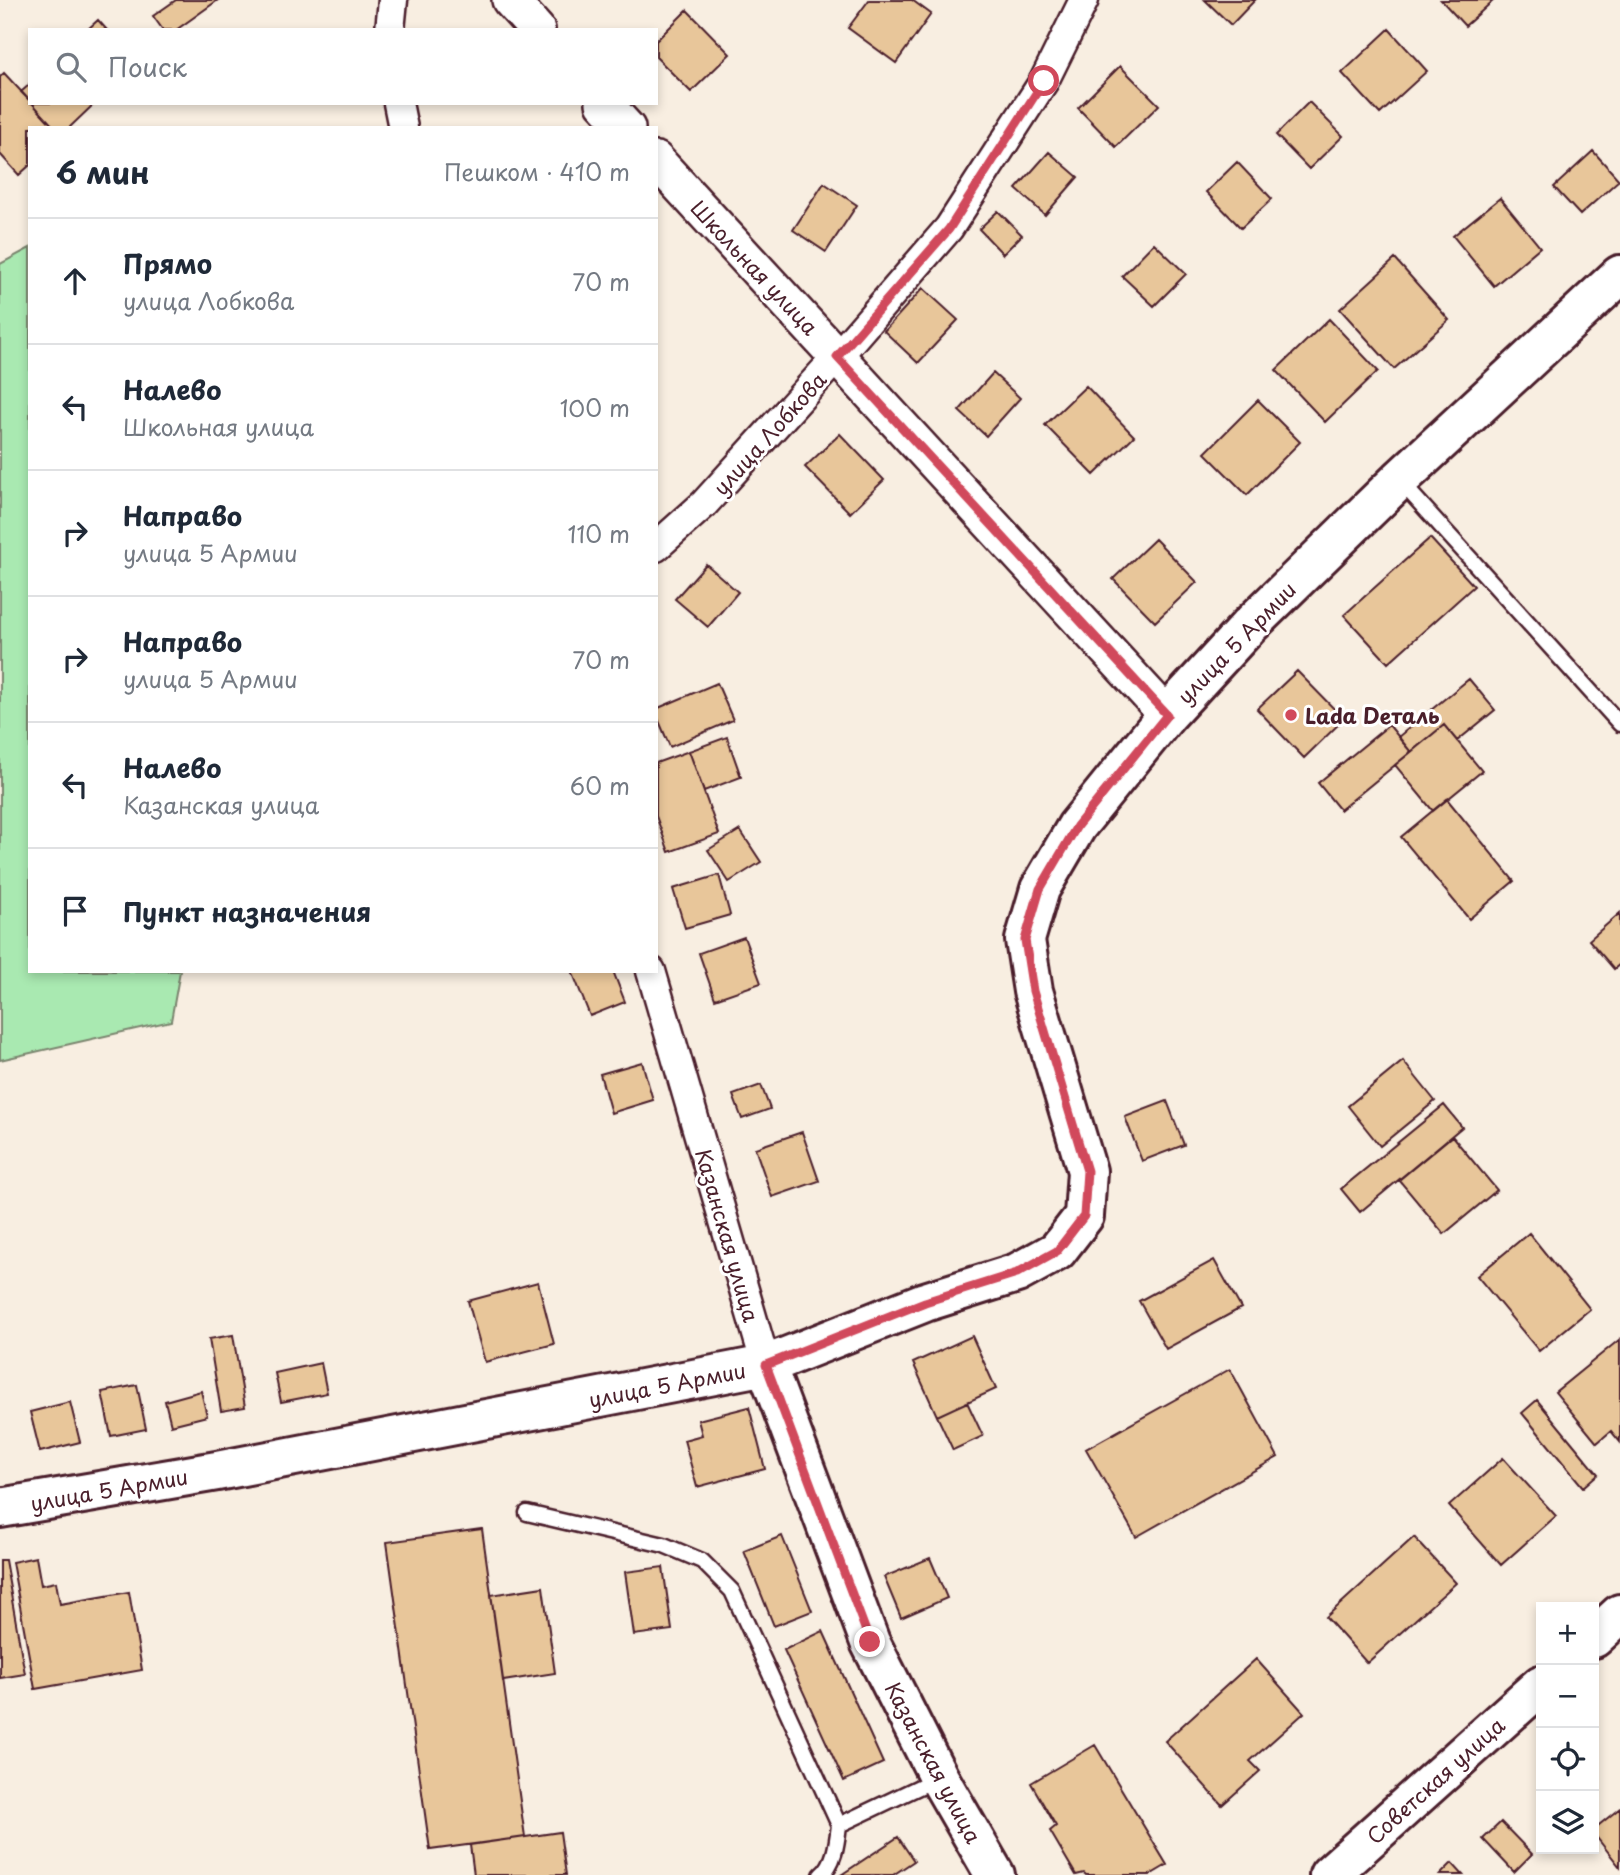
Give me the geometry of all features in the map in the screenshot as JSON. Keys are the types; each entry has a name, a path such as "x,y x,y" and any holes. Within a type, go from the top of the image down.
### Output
{"main road":[{"name":"улица 5 Армии","path":"0,1508 217,1471 766,1365 925,1302 1017,1273 1057,1251 1084,1216 1087,1171 1033,991 1025,940 1040,889 1077,826 1167,715 1249,626 1399,480 1620,275"},
{"name":"Казанская улица","path":"766,1365 870,1642 939,1778 995,1875"},
{"path":"1599,1633 1620,1614"},
{"name":"Советская улица","path":"1329,1875 1536,1689"}],"street":[{"path":"390,28 393,0"},
{"path":"510,0 535,28"},
{"name":"улица Лобкова","path":"658,545 704,504 949,229 1044,81 1084,0"},
{"path":"398,105 403,126"},
{"path":"606,105 625,126"},
{"name":"Школьная улица","path":"658,162 1167,715"},
{"name":"Казанская улица","path":"652,973 766,1365"}],"lane":[{"path":"1399,480 1620,724"},
{"path":"527,1513 664,1545 702,1561 732,1591 839,1825 837,1844 828,1869 821,1875"},
{"path":"839,1825 939,1778"}],"green space":[{"path":"28,249 28,973 180,973 171,1021 0,1060 0,264"}],"building":[{"path":"176,0 218,0 179,28 162,28 153,16"},
{"path":"869,0 912,0 931,14 896,63 848,28"},
{"path":"1205,0 1255,0 1231,25"},
{"path":"1441,0 1494,0 1465,26"},
{"path":"687,10 730,54 691,92 658,59 658,39"},
{"path":"98,20 105,28 89,28"},
{"path":"1389,29 1427,71 1380,114 1342,73"},
{"path":"1120,66 1159,105 1116,147 1078,108"},
{"path":"4,73 28,99 28,105 34,105 53,126 28,126 28,167 19,175 0,154 0,77"},
{"path":"28,86 28,99 21,92"},
{"path":"1309,102 1343,136 1309,169 1276,135"},
{"path":"34,105 93,105 71,126 53,126"},
{"path":"1593,151 1619,180 1580,215 1554,187"},
{"path":"1049,152 1078,177 1045,215 1016,189"},
{"path":"1237,162 1272,199 1241,228 1206,192"},
{"path":"824,183 857,205 826,252 793,230"},
{"path":"1500,198 1540,247 1494,286 1453,236"},
{"path":"998,211 1022,235 1003,254 979,229"},
{"path":"1154,243 1186,274 1154,306 1122,276"},
{"path":"1395,259 1449,320 1394,369 1340,309"},
{"path":"923,288 958,320 918,363 884,331"},
{"path":"1329,319 1378,371 1325,422 1276,370"},
{"path":"993,373 1020,398 986,436 959,411"},
{"path":"1086,386 1134,436 1094,475 1045,425"},
{"path":"1258,400 1300,442 1247,495 1205,453"},
{"path":"840,434 884,480 850,513 805,467"},
{"path":"1430,538 1474,586 1388,663 1344,615"},
{"path":"1155,539 1197,582 1155,622 1113,579"},
{"path":"706,564 738,592 708,627 675,599"},
{"path":"1297,671 1344,719 1304,758 1257,709"},
{"path":"1469,679 1495,710 1457,741 1444,725 1411,752 1398,737"},
{"path":"717,683 733,720 670,747 658,719 658,708"},
{"path":"1389,725 1411,752 1340,810 1318,783"},
{"path":"1444,725 1482,771 1433,811 1395,765"},
{"path":"727,737 741,777 704,791 689,751"},
{"path":"689,751 719,834 669,852 658,822 658,762"},
{"path":"1447,799 1514,881 1469,919 1401,837"},
{"path":"740,830 761,862 729,882 708,850"},
{"path":"719,875 730,915 685,928 673,889"},
{"path":"1620,913 1620,964 1614,969 1589,940"},
{"path":"744,937 761,983 715,999 699,953"},
{"path":"573,973 614,973 625,1002 590,1016"},
{"path":"1403,1061 1435,1101 1380,1146 1348,1106"},
{"path":"642,1062 653,1100 611,1113 600,1074"},
{"path":"761,1085 770,1109 742,1119 733,1095"},
{"path":"1167,1101 1184,1145 1142,1161 1125,1117"},
{"path":"1444,1105 1462,1127 1360,1212 1341,1189"},
{"path":"802,1132 819,1181 772,1197 755,1148"},
{"path":"1452,1136 1497,1190 1444,1234 1399,1180"},
{"path":"1529,1233 1590,1309 1539,1351 1477,1276"},
{"path":"1214,1260 1241,1308 1166,1349 1139,1301"},
{"path":"538,1282 554,1344 485,1362 468,1301"},
{"path":"233,1335 245,1407 221,1411 209,1339"},
{"path":"972,1336 996,1389 937,1416 913,1363"},
{"path":"1620,1339 1620,1442 1611,1431 1597,1443 1555,1392"},
{"path":"321,1363 327,1393 281,1402 275,1373"},
{"path":"1230,1369 1278,1457 1136,1537 1086,1449"},
{"path":"137,1385 146,1429 111,1436 102,1392"},
{"path":"201,1391 207,1416 171,1425 165,1401"},
{"path":"1537,1400 1598,1474 1583,1487 1522,1413"},
{"path":"70,1402 80,1442 40,1452 30,1412"},
{"path":"967,1402 983,1436 953,1450 937,1416"},
{"path":"749,1407 765,1469 697,1487 684,1440 702,1435 698,1420"},
{"path":"1503,1458 1556,1516 1501,1565 1449,1506"},
{"path":"482,1529 525,1837 430,1850 387,1542"},
{"path":"782,1536 812,1611 774,1626 744,1551"},
{"path":"1414,1537 1456,1583 1367,1663 1326,1617"},
{"path":"36,1557 41,1585 56,1582 60,1604 129,1592 142,1670 35,1689 12,1562"},
{"path":"930,1558 947,1598 901,1618 884,1577"},
{"path":"0,1560 5,1560 25,1674 0,1678"},
{"path":"663,1567 672,1630 634,1635 625,1572"},
{"path":"543,1587 555,1673 503,1681 491,1595"},
{"path":"823,1631 883,1763 844,1781 784,1650"},
{"path":"1256,1659 1304,1713 1250,1761 1260,1771 1222,1805 1165,1741"},
{"path":"1095,1745 1167,1865 1150,1875 1076,1875 1050,1831 1056,1826 1031,1783"},
{"path":"1620,1808 1620,1867 1599,1840 1599,1825"},
{"path":"1501,1822 1532,1854 1514,1872 1483,1839"},
{"path":"560,1832 566,1875 474,1875 470,1845"},
{"path":"898,1837 914,1861 893,1875 841,1875"},
{"path":"1452,1863 1463,1875 1440,1875"}],"place":[{"name":"Lada Dеталь","path":"1291,715"}],"route":[{"path":"870,1642 766,1365 925,1302 1017,1273 1057,1251 1084,1216 1087,1171 1033,991 1025,940 1040,889 1077,826 1167,715 837,357 949,229 1044,81"}]}
